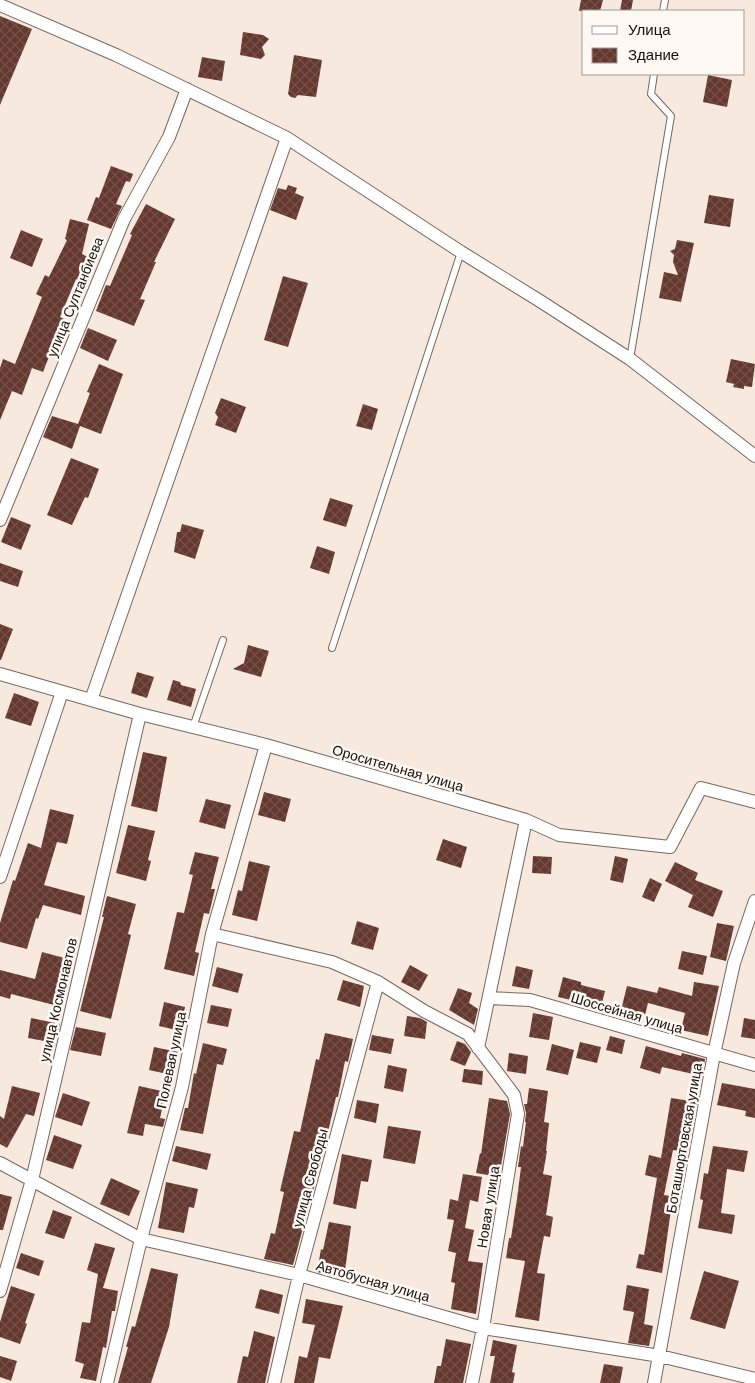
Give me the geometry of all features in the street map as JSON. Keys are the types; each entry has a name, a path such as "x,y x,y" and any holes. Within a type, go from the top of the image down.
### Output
{"street":[{"path":"0,4 116,55 287,138 460,252 540,301 630,360 755,456"},
{"name":"улица Султанбиева","path":"0,520 124,219 168,137 187,90"},
{"path":"91,700 287,138"},
{"name":"Оросительная улица","path":"0,674 140,714 266,745 526,820 559,835 670,847 701,788 755,802"},
{"path":"0,877 62,692"},
{"name":"улица Космонавтов","path":"0,1291 32,1180 140,714"},
{"name":"Полевая улица","path":"107,1383 141,1239 182,1087 212,934 266,745"},
{"path":"478,1048 526,820"},
{"name":"Боташюртовская улица","path":"654,1383 714,1054 734,963 755,902"},
{"name":"Новая улица","path":"212,934 332,962 378,982 424,1011 468,1034 514,1095 518,1114 483,1328 472,1383"},
{"name":"улица Свободы","path":"274,1383 300,1275 378,982"},
{"name":"Шоссейная улица","path":"489,998 530,1000 755,1065"},
{"name":"Автобусная улица","path":"0,1163 141,1239 300,1275 483,1328 660,1356 755,1379"}],"lane":[{"path":"630,360 671,116 651,94 654,75"},
{"path":"332,648 460,252"},
{"path":"193,727 222,640"}],"building":[{"path":"581,0 603,0 600,10 579,11"},
{"path":"622,0 633,0 631,10 620,10"},
{"path":"0,16 32,29 0,105"},
{"path":"243,32 263,35 269,39 262,47 265,55 261,59 240,55"},
{"path":"294,55 322,60 316,97 298,95 295,98 288,94"},
{"path":"202,57 225,61 222,81 198,77"},
{"path":"708,75 732,80 727,107 703,102"},
{"path":"111,166 133,174 130,182 126,181 116,204 122,206 111,229 87,220 96,197 99,198"},
{"path":"288,185 297,188 295,193 304,197 296,220 270,210 278,188 286,190"},
{"path":"709,195 734,199 730,227 704,223"},
{"path":"146,204 175,219 154,262 156,262 140,299 145,300 134,326 96,311 106,285 110,286 132,235 130,234"},
{"path":"70,219 89,224 82,254 92,259 81,281 76,279 60,317 66,320 43,372 32,368 22,395 12,391 0,420 0,368 3,359 15,364 42,297 36,294 45,275 49,277 67,240 65,239"},
{"path":"21,230 43,239 32,267 10,258"},
{"path":"677,240 694,243 681,302 659,298 664,272 678,275 673,262 674,255 670,251 675,249"},
{"path":"283,276 308,283 288,347 264,340"},
{"path":"88,328 117,340 108,361 80,348"},
{"path":"731,359 755,364 752,387 744,386 744,389 733,387 734,384 726,382"},
{"path":"99,364 123,374 101,434 80,426 72,449 43,437 52,416 78,424 90,393 87,392"},
{"path":"221,398 246,407 236,433 215,425 218,417 215,413"},
{"path":"363,404 378,409 372,430 356,426"},
{"path":"71,458 99,469 88,498 85,497 72,525 47,515"},
{"path":"330,498 353,505 346,527 323,520"},
{"path":"11,517 31,525 21,550 1,542"},
{"path":"182,524 204,530 195,559 174,552 177,532 180,532"},
{"path":"317,546 335,552 329,574 310,568"},
{"path":"0,563 23,571 18,587 0,581"},
{"path":"0,624 13,629 1,660 0,660"},
{"path":"248,645 269,651 261,677 233,669 244,663"},
{"path":"137,672 154,677 147,698 131,693"},
{"path":"173,680 180,682 181,685 196,689 191,707 167,700"},
{"path":"14,693 39,702 31,726 5,718"},
{"path":"143,752 167,757 157,812 131,806"},
{"path":"264,792 291,799 285,822 258,815"},
{"path":"206,799 231,805 225,829 199,822"},
{"path":"50,809 74,815 67,844 57,842 44,885 85,896 81,915 43,905 38,919 36,918 27,949 0,942 0,923 13,880 15,881 28,843 41,848"},
{"path":"128,825 155,831 148,860 151,861 146,881 116,873"},
{"path":"443,839 467,847 461,868 436,860"},
{"path":"195,852 219,857 211,889 215,889 209,914 204,913 195,952 199,953 194,976 164,969 177,912 184,913 193,875 189,874"},
{"path":"533,856 552,857 551,874 532,873"},
{"path":"615,856 628,859 623,883 610,880"},
{"path":"249,861 270,866 257,921 232,915 238,890 242,891"},
{"path":"675,862 698,873 695,880 723,891 713,917 688,907 693,895 665,881"},
{"path":"650,878 662,884 654,902 642,897"},
{"path":"107,896 136,904 128,934 131,935 111,1019 80,1011 104,917 102,917"},
{"path":"357,921 379,928 373,950 351,944"},
{"path":"717,923 734,926 726,961 710,957"},
{"path":"682,951 707,956 703,975 678,969"},
{"path":"42,952 72,960 62,1007 11,994 10,999 0,996 0,970 35,979"},
{"path":"410,965 428,975 419,991 401,982"},
{"path":"516,966 533,970 529,989 512,986"},
{"path":"217,967 243,974 238,993 212,986"},
{"path":"563,977 581,982 581,985 605,991 600,1011 579,1005 580,1002 558,997"},
{"path":"343,980 364,986 360,1007 337,1000"},
{"path":"694,982 719,986 708,1036 681,1030 685,1013 648,1003 645,1015 621,1010 627,986 657,993 659,987 692,996"},
{"path":"458,988 472,993 469,1003 478,1009 474,1025 449,1010"},
{"path":"164,1002 185,1007 180,1031 159,1026"},
{"path":"211,1005 232,1009 228,1027 207,1023"},
{"path":"533,1013 553,1017 549,1040 529,1037"},
{"path":"407,1016 420,1018 427,1022 425,1039 404,1036"},
{"path":"31,1018 60,1024 55,1043 28,1038"},
{"path":"744,1018 755,1020 755,1039 741,1037"},
{"path":"76,1027 106,1033 101,1056 70,1050"},
{"path":"325,1033 353,1039 348,1062 345,1061 338,1097 336,1097 323,1154 293,1265 264,1259 271,1233 275,1234 284,1192 280,1191 294,1131 300,1132 316,1059 319,1060"},
{"path":"372,1035 394,1039 391,1054 369,1050"},
{"path":"610,1036 625,1040 622,1054 606,1050"},
{"path":"457,1041 465,1044 471,1052 465,1066 450,1060"},
{"path":"580,1042 601,1047 597,1063 576,1058"},
{"path":"203,1043 227,1049 223,1065 217,1064 203,1134 180,1130 185,1108 188,1108 194,1073 196,1074"},
{"path":"552,1044 574,1050 568,1075 546,1070"},
{"path":"646,1046 681,1056 682,1053 705,1059 702,1076 662,1067 660,1074 640,1068"},
{"path":"154,1047 178,1052 172,1075 149,1070"},
{"path":"509,1053 528,1056 526,1074 507,1071"},
{"path":"388,1065 407,1069 403,1092 384,1088"},
{"path":"464,1069 483,1071 482,1085 462,1082"},
{"path":"722,1083 755,1089 755,1118 745,1116 746,1111 717,1105"},
{"path":"12,1086 40,1093 34,1116 26,1114 7,1148 0,1144 0,1116 4,1119"},
{"path":"139,1086 166,1092 160,1118 165,1119 163,1127 145,1124 143,1136 127,1133"},
{"path":"529,1088 548,1091 544,1122 549,1123 543,1174 552,1176 546,1215 553,1217 550,1237 544,1236 537,1273 545,1274 539,1321 515,1317 525,1261 506,1258 517,1199 521,1167 518,1167 526,1122 524,1104 527,1104"},
{"path":"63,1093 90,1102 82,1126 55,1117"},
{"path":"489,1098 507,1101 510,1114 499,1177 476,1173 481,1154"},
{"path":"671,1098 697,1102 688,1152 673,1150 664,1195 678,1197 675,1211 671,1210 662,1273 636,1268 639,1254 644,1255 657,1178 645,1175 649,1155 661,1158"},
{"path":"357,1100 379,1104 376,1123 354,1118"},
{"path":"388,1126 421,1131 415,1164 383,1158"},
{"path":"54,1135 82,1145 73,1169 46,1160"},
{"path":"176,1146 211,1154 207,1170 172,1161"},
{"path":"713,1146 748,1151 744,1172 727,1169 721,1213 735,1215 732,1234 698,1228 703,1200 700,1199 704,1173 708,1174"},
{"path":"342,1154 372,1160 368,1182 361,1181 356,1209 333,1204"},
{"path":"463,1174 482,1177 478,1202 470,1200 465,1228 474,1230 468,1261 483,1263 476,1314 451,1309 455,1283 451,1282 456,1253 448,1251 454,1220 447,1219 450,1199 458,1201"},
{"path":"111,1178 140,1191 129,1216 100,1204"},
{"path":"166,1182 198,1189 194,1208 189,1207 184,1233 158,1228"},
{"path":"0,1194 12,1197 3,1230 0,1230"},
{"path":"53,1210 72,1217 64,1239 45,1233"},
{"path":"329,1222 351,1226 344,1278 317,1272"},
{"path":"95,1243 115,1248 103,1288 118,1291 115,1311 112,1311 106,1348 103,1347 96,1381 80,1378 84,1364 75,1361 82,1322 90,1323 98,1274 87,1270"},
{"path":"21,1253 44,1261 39,1276 16,1268"},
{"path":"151,1268 178,1274 169,1327 151,1383 118,1383 132,1326 135,1327"},
{"path":"704,1271 739,1281 725,1329 690,1319"},
{"path":"627,1285 649,1289 644,1324 653,1326 649,1346 628,1343 634,1312 623,1310"},
{"path":"11,1286 35,1294 20,1344 0,1337 0,1322"},
{"path":"260,1289 283,1295 279,1314 255,1308"},
{"path":"306,1299 343,1306 330,1359 319,1357 314,1383 294,1383 299,1356 307,1358 315,1325 302,1323"},
{"path":"254,1331 275,1337 265,1383 237,1383 243,1356 248,1357"},
{"path":"446,1339 471,1344 463,1383 434,1383 437,1366 441,1366"},
{"path":"493,1340 517,1345 512,1372 515,1373 513,1383 490,1383 495,1356 490,1356"},
{"path":"0,1356 17,1361 11,1381 0,1377"},
{"path":"604,1364 623,1367 620,1383 600,1383"}]}
